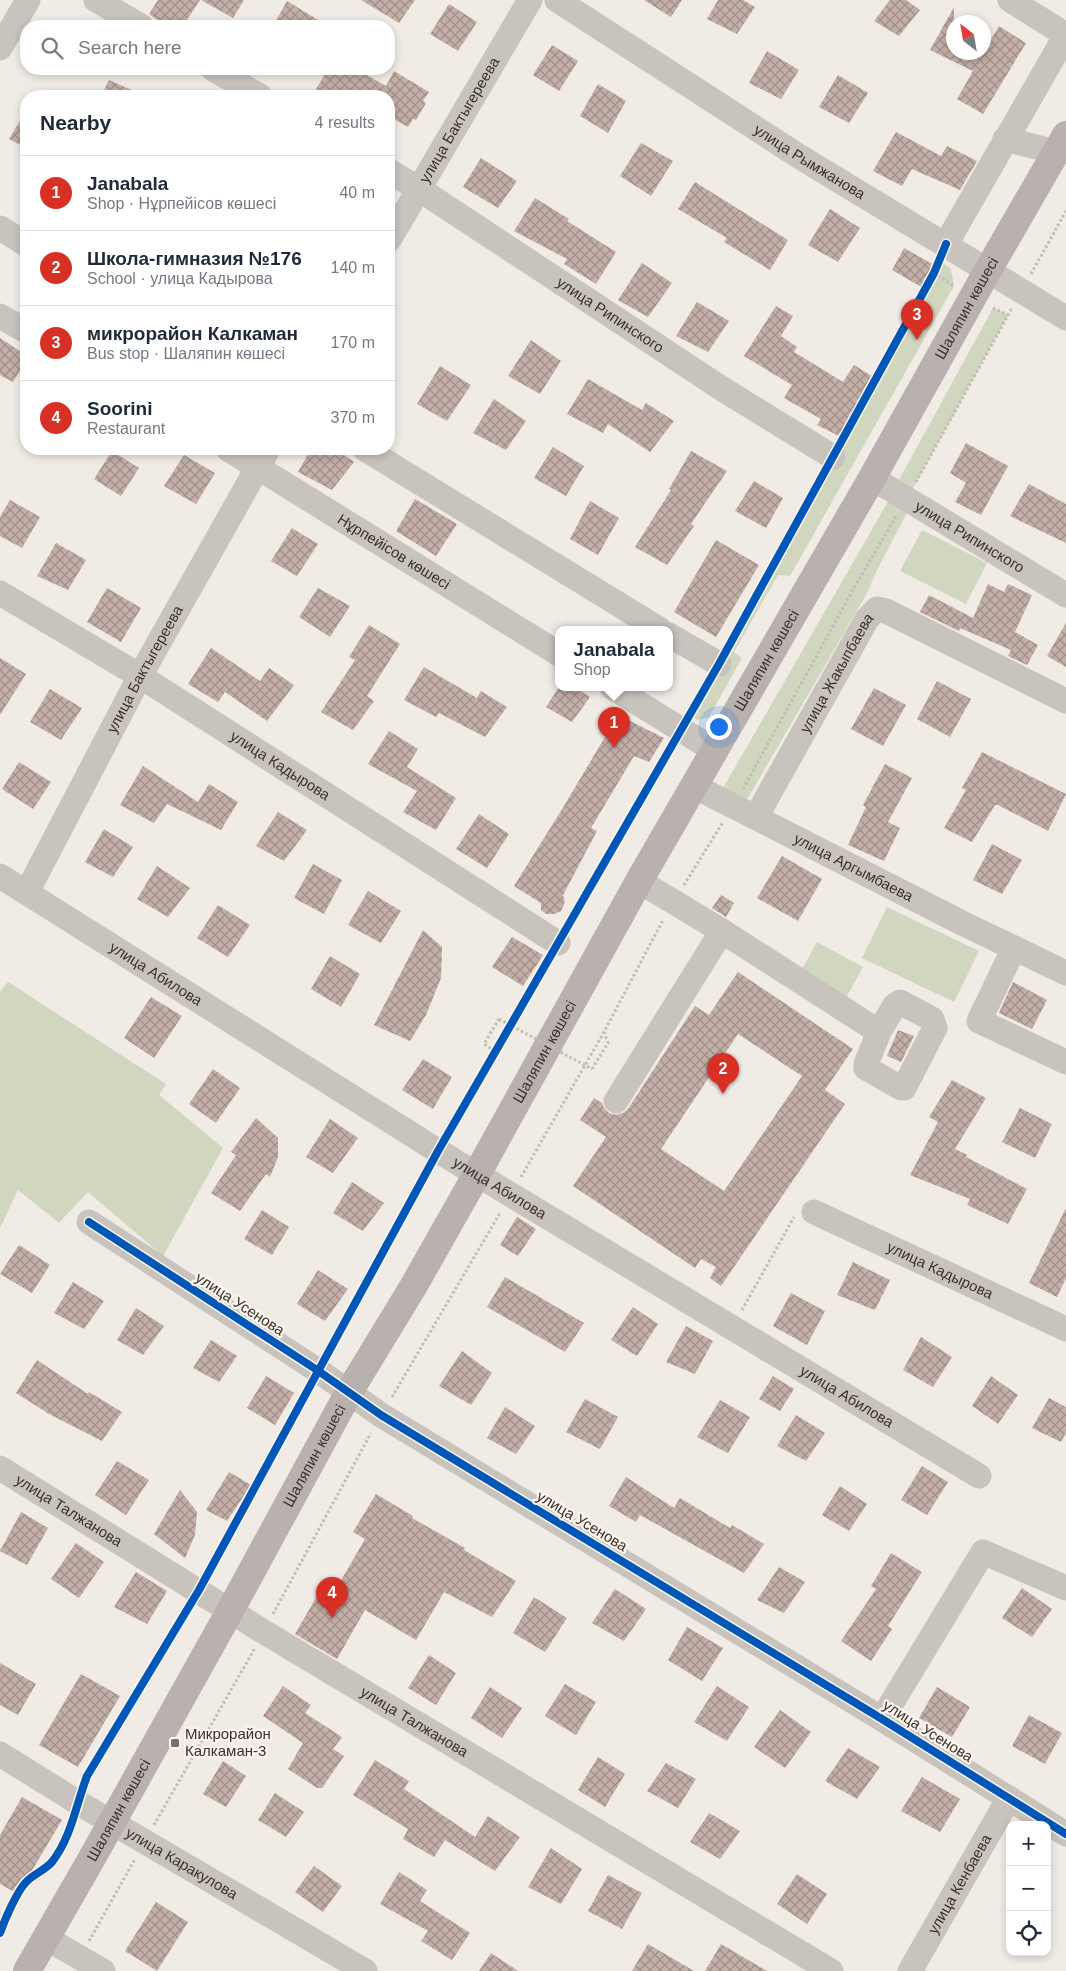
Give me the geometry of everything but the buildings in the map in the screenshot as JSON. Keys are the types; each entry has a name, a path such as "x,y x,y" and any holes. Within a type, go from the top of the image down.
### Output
{"main road":[{"name":"Шаляпин көшесі","path":"27,1971 113,1822 349,1392 413,1287 639,881 872,478 1061,144"}],"street":[{"path":"0,48 28,0"},
{"path":"96,0 131,20"},
{"name":"улица Бактыгереева","path":"395,230 530,0"},
{"name":"улица Рымжанова","path":"557,0 800,156 1066,318"},
{"path":"946,244 1066,35 1010,0"},
{"path":"223,75 250,90"},
{"path":"1005,139 1061,144"},
{"name":"улица Рипинского","path":"395,175 724,390 832,457"},
{"path":"0,228 20,240"},
{"path":"0,316 20,328"},
{"path":"374,455 654,626"},
{"name":"улица Бактыгереева","path":"27,892 140,676 263,458"},
{"name":"Нұрпейісов көшесі","path":"263,458 555,651"},
{"name":"улица Рипинского","path":"872,478 1066,596"},
{"name":"улица Кадырова","path":"0,594 140,676 558,943"},
{"name":"улица Жакыпбаева","path":"745,811 867,619 877,609 886,611 1066,700"},
{"path":"673,637 719,664"},
{"path":"618,691 714,750"},
{"name":"улица Аргымбаева","path":"694,786 1014,948 1066,972"},
{"name":"улица Абилова","path":"0,876 510,1195 979,1476"},
{"path":"639,881 879,1032"},
{"path":"616,1101 722,932"},
{"path":"1014,948 979,1021 1066,1062"},
{"name":"улица Кадырова","path":"814,1212 1066,1329"},
{"name":"улица Усенова","path":"89,1222 317,1370 381,1415 882,1719 1066,1834"},
{"name":"улица Талжанова","path":"0,1468 264,1632 831,1971"},
{"path":"882,1719 983,1552 1066,1588"},
{"name":"улица Каракулова","path":"0,1754 365,1971"},
{"name":"улица Кенбаева","path":"910,1971 1009,1798"},
{"path":"46,1938 103,1971"}],"path":[{"path":"80,1957 264,1632 381,1415 604,1032 673,902 745,811 855,586 907,499 1066,211"},
{"path":"929,282 946,244"},
{"path":"934,273 954,286"},
{"path":"992,308 1008,315"},
{"path":"504,1034 514,1018"},
{"path":"495,1051 484,1044 499,1019 592,1069 608,1042 604,1032"},
{"path":"490,1059 500,1042"},
{"path":"732,1328 797,1211 802,1209 814,1212"}],"green space":[{"path":"942,262 951,269 954,286 790,576 778,575 734,652 742,658 709,717 697,720 690,715"},
{"path":"993,308 1008,315 907,499 893,491"},
{"path":"889,500 908,511 866,595 748,798 730,803 718,797"},
{"path":"922,530 987,563 966,604 900,571"},
{"path":"887,907 979,951 954,1002 862,958"},
{"path":"817,942 863,967 846,998 800,973"},
{"path":"8,982 166,1084 159,1095 223,1148 163,1256 88,1192 59,1223 18,1190 0,1228 0,992"}],"cycle path":[{"path":"0,1933 19,1891 30,1879 49,1865 59,1853 69,1832 87,1776 199,1590 438,1151 719,664 934,273 946,244"},
{"path":"89,1222 317,1370 381,1415 882,1719 1066,1834"}],"place":[{"name":"микрорайон Калкаман","path":"917,340"},
{"name":"Janabala","path":"614,748"},
{"name":"Школа-гимназия №176","path":"723,1094"},
{"name":"Soorini","path":"332,1618"},
{"name":"Микрорайон Калкаман-3","path":"175,1743"}]}
